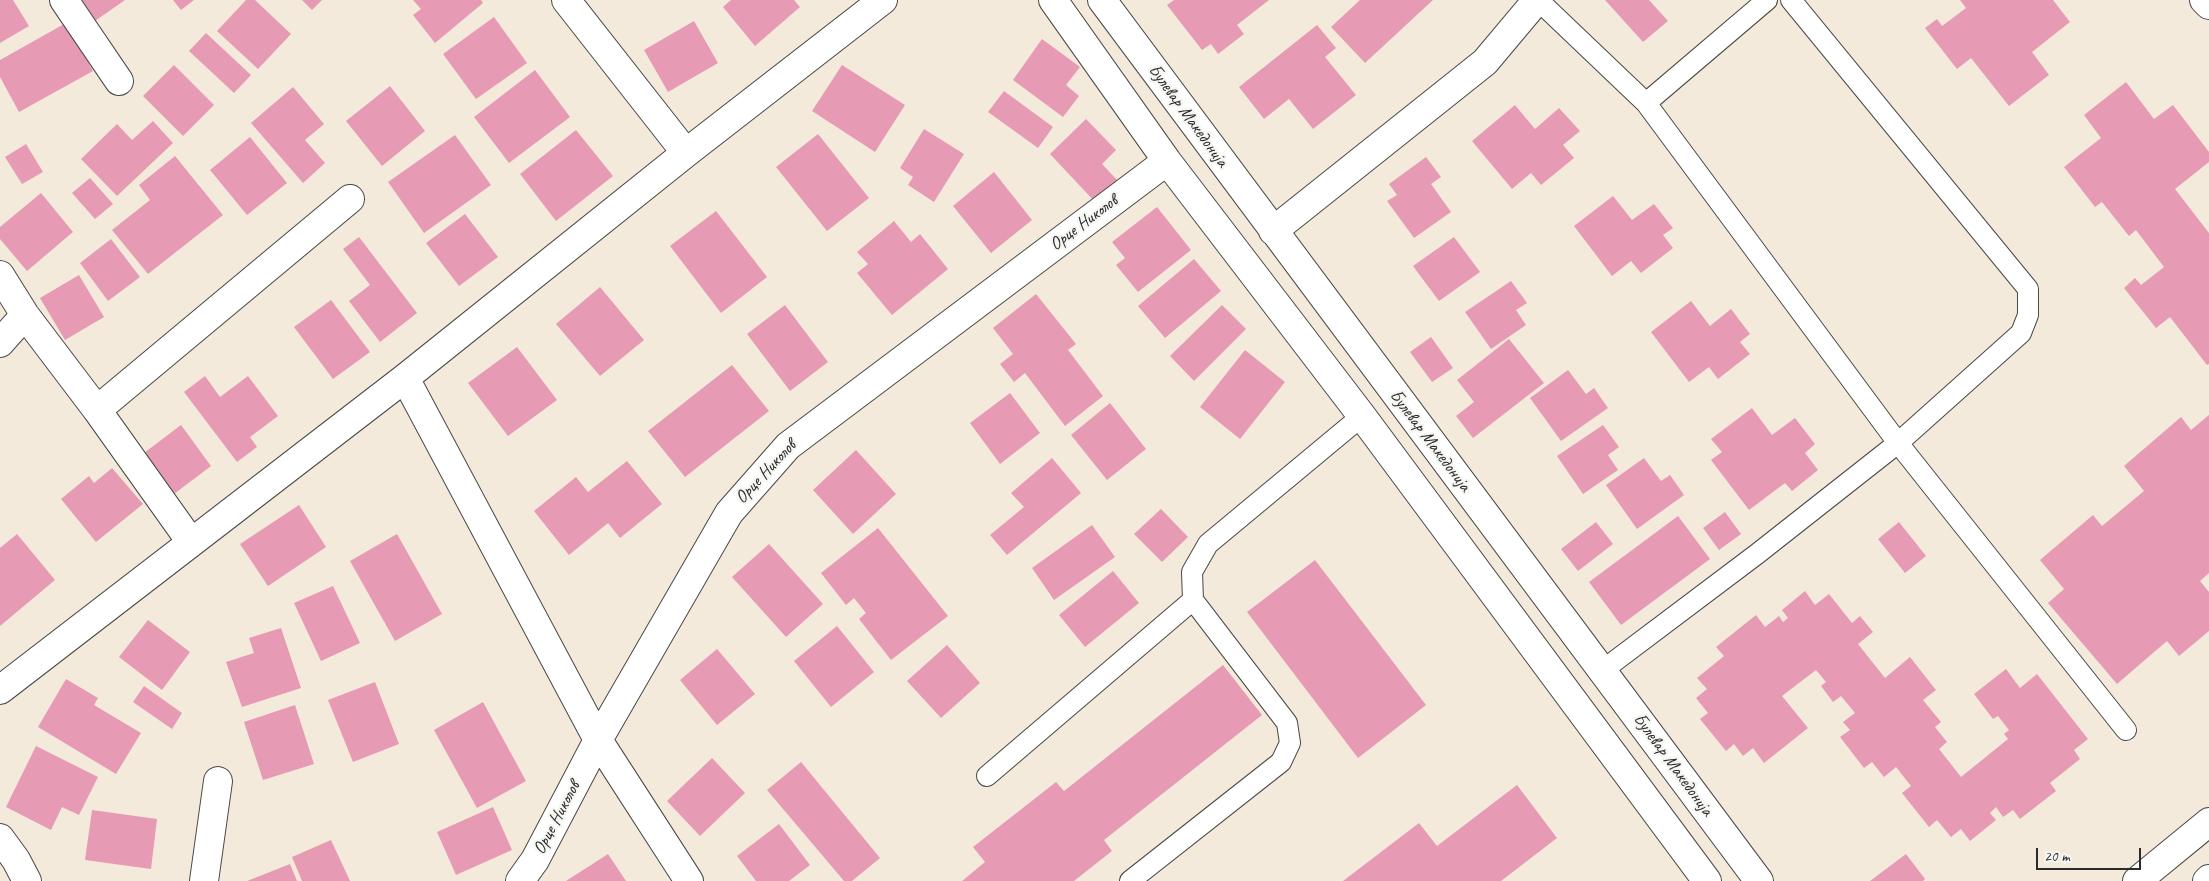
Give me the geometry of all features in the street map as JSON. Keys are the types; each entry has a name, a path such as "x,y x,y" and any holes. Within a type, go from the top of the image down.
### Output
{"street":[{"path":"64,0 119,82"},
{"path":"566,0 686,153"},
{"path":"0,690 406,378 686,153 883,0"},
{"path":"1053,0 1167,161 1362,416 1707,881"},
{"path":"1273,231 1485,62 1538,0"},
{"path":"2204,0 2209,5"},
{"name":"Булевар Македонија","path":"1113,4 1273,231 1759,881"},
{"name":"Орце Николов","path":"520,881 535,860 598,740 729,513 788,446 1167,161"},
{"path":"96,410 350,199"},
{"path":"0,275 24,314 191,542"},
{"path":"0,343 24,314"},
{"path":"406,378 598,740 689,881"},
{"path":"204,881 218,781"},
{"path":"2137,881 2209,822"},
{"path":"0,838 16,860 27,881"}],"lane":[{"path":"1538,0 1646,103 1898,443 2126,730"},
{"path":"1646,103 1767,0"},
{"path":"1603,670 1757,554 1898,443 2020,333 2028,315 2028,289 1791,0"},
{"path":"1130,881 1281,762 1290,743 1287,723 1194,600 1192,572 1208,544 1362,416"},
{"path":"987,776 1194,600"}],"building":[{"path":"0,0 13,0 29,26 0,43"},
{"path":"80,0 125,0 95,21"},
{"path":"173,0 194,0 181,10"},
{"path":"246,0 255,0 291,34 258,69 217,31"},
{"path":"302,0 322,0 312,10"},
{"path":"413,0 481,0 483,3 435,43 413,15 421,9"},
{"path":"731,0 794,0 800,7 755,46 723,7"},
{"path":"1174,0 1269,0 1237,25 1244,34 1218,54 1211,44 1202,50 1167,5"},
{"path":"1360,0 1433,0 1365,63 1331,27"},
{"path":"1605,0 1649,0 1668,21 1643,42"},
{"path":"1960,0 2053,0 2070,22 2032,52 2049,75 2009,106 1971,58 1957,69 1925,28 1937,19 1942,26 1966,8"},
{"path":"494,17 527,63 476,99 443,54"},
{"path":"694,21 718,63 668,92 644,50"},
{"path":"66,23 93,71 19,112 0,77 0,60"},
{"path":"1317,25 1336,48 1325,57 1356,95 1313,129 1289,99 1264,119 1239,87"},
{"path":"206,33 251,75 234,93 189,51"},
{"path":"1042,39 1080,67 1066,85 1079,96 1063,117 1013,80"},
{"path":"174,65 214,105 183,136 143,96"},
{"path":"842,65 905,105 875,152 812,111"},
{"path":"535,70 570,117 509,163 474,117"},
{"path":"2126,82 2154,119 2173,105 2209,152 2209,162 2175,189 2209,233 2209,364 2207,365 2170,317 2156,328 2124,288 2135,278 2141,285 2164,267 2136,230 2129,236 2102,202 2095,207 2064,167 2101,138 2084,115"},
{"path":"390,86 425,131 382,166 346,121"},
{"path":"293,87 324,124 305,140 325,163 303,183 251,123"},
{"path":"1004,91 1053,127 1038,148 988,112"},
{"path":"1515,105 1535,129 1559,108 1580,131 1563,145 1574,158 1541,185 1531,173 1512,189 1472,141"},
{"path":"1086,119 1116,150 1102,164 1119,182 1097,204 1050,154"},
{"path":"153,121 173,143 117,196 81,159 117,124 132,140"},
{"path":"924,129 964,154 934,202 908,185 913,177 900,168"},
{"path":"576,130 613,176 556,221 520,174"},
{"path":"818,134 869,198 827,231 776,167"},
{"path":"455,135 491,185 424,233 388,182"},
{"path":"250,137 287,183 247,215 210,170"},
{"path":"26,144 43,172 22,184 5,157"},
{"path":"175,156 223,215 148,274 112,230 150,200 139,185"},
{"path":"1426,157 1441,177 1431,184 1451,212 1414,238 1387,201 1397,195 1389,184"},
{"path":"994,172 1032,220 991,253 953,206"},
{"path":"90,178 113,204 95,219 72,193"},
{"path":"41,193 73,232 27,271 0,239 0,227"},
{"path":"1613,196 1632,220 1654,204 1673,228 1663,235 1673,248 1641,273 1631,261 1612,276 1574,226"},
{"path":"1157,207 1191,250 1138,292 1116,265 1125,258 1112,242"},
{"path":"716,211 767,277 721,313 670,246"},
{"path":"465,214 498,257 459,286 426,243"},
{"path":"894,221 911,242 920,234 948,269 892,315 857,273 868,264 857,252"},
{"path":"359,237 417,313 380,342 349,301 370,285 343,249"},
{"path":"1454,237 1480,272 1439,301 1413,266"},
{"path":"111,239 140,277 108,301 80,263"},
{"path":"1194,259 1221,291 1165,338 1138,306"},
{"path":"79,275 104,317 65,340 40,298"},
{"path":"1511,281 1527,303 1516,310 1526,325 1491,349 1465,312"},
{"path":"600,287 644,340 600,376 556,324"},
{"path":"1036,294 1076,344 1068,350 1103,396 1065,426 1025,373 1014,382 1000,364 1013,354 993,328"},
{"path":"331,300 370,352 333,379 294,327"},
{"path":"1691,301 1710,326 1731,309 1750,334 1740,342 1750,354 1718,379 1709,367 1689,382 1651,332"},
{"path":"785,305 828,362 790,391 747,334"},
{"path":"1222,305 1246,329 1194,381 1170,356"},
{"path":"1431,337 1453,368 1432,382 1410,352"},
{"path":"1509,339 1544,383 1473,438 1456,416 1474,402 1457,380"},
{"path":"517,347 557,400 508,436 468,383"},
{"path":"1245,350 1285,382 1240,439 1200,407"},
{"path":"732,365 769,411 685,477 648,431"},
{"path":"1568,370 1586,394 1594,388 1608,408 1561,441 1530,398"},
{"path":"205,376 220,397 248,376 278,416 250,437 257,447 237,462 184,392"},
{"path":"1010,393 1040,433 1000,464 970,423"},
{"path":"1110,403 1146,449 1107,480 1071,435"},
{"path":"1752,408 1772,435 1795,418 1815,444 1805,453 1818,470 1792,491 1785,483 1749,510 1711,460 1722,452 1711,439"},
{"path":"2209,415 2209,573 2200,581 2209,592 2209,631 2179,656 2167,641 2117,684 2048,603 2064,589 2040,560 2093,515 2102,526 2144,491 2124,466 2181,417 2191,430"},
{"path":"181,425 211,466 170,497 140,456"},
{"path":"1603,425 1619,447 1608,455 1618,470 1583,494 1557,456"},
{"path":"856,450 896,494 853,534 813,490"},
{"path":"1052,458 1081,493 1007,555 990,535 1024,507 1011,493"},
{"path":"1644,458 1661,481 1670,475 1684,495 1637,529 1606,485"},
{"path":"627,461 662,504 620,538 608,523 569,555 534,511 576,477 588,492"},
{"path":"112,468 143,504 96,542 61,499 89,476 94,483"},
{"path":"299,505 326,547 268,586 240,544"},
{"path":"1161,509 1188,537 1162,562 1134,534"},
{"path":"1725,512 1741,534 1719,550 1703,528"},
{"path":"1678,516 1710,559 1621,625 1589,582"},
{"path":"1596,522 1613,544 1578,571 1561,549"},
{"path":"1899,522 1926,556 1905,573 1878,539"},
{"path":"1092,525 1115,557 1054,600 1032,568"},
{"path":"878,528 948,616 891,660 859,619 866,613 854,598 846,605 821,573"},
{"path":"17,534 55,580 0,626 0,548"},
{"path":"397,534 442,614 395,641 350,561"},
{"path":"769,544 823,604 786,637 732,577"},
{"path":"1315,560 1426,705 1358,758 1247,612"},
{"path":"1113,571 1139,603 1085,647 1059,615"},
{"path":"333,586 360,643 321,661 294,603"},
{"path":"1805,591 1815,605 1829,594 1852,623 1860,616 1873,632 1858,644 1885,678 1910,657 1936,690 1923,700 1941,722 1935,727 1947,742 1939,749 1961,777 2008,739 2004,734 2009,730 1998,716 1993,719 1974,694 2006,669 2020,688 2037,674 2088,739 2074,750 2080,759 2050,783 2056,791 2020,819 2013,810 2003,817 1996,807 1990,813 1996,820 1970,841 1961,829 1951,837 1937,820 1929,827 1902,793 1911,786 1896,767 1884,777 1872,762 1864,768 1840,737 1850,730 1843,722 1855,713 1841,696 1833,702 1821,686 1826,682 1816,670 1782,696 1808,728 1764,763 1753,748 1743,756 1734,744 1726,751 1700,719 1708,713 1696,698 1707,689 1697,678 1724,656 1716,647 1756,615 1765,627 1779,616 1783,622 1788,618 1782,610"},
{"path":"148,620 190,652 162,690 119,657"},
{"path":"837,626 874,672 831,707 794,661"},
{"path":"281,628 301,688 242,707 226,662 254,653 249,638"},
{"path":"947,645 980,683 941,718 907,681"},
{"path":"717,649 755,694 717,725 680,680"},
{"path":"1223,665 1262,715 1104,840 1112,851 1074,881 962,881 985,862 973,847 1056,782 1064,791"},
{"path":"66,679 98,698 94,705 141,733 116,774 38,727"},
{"path":"375,682 399,744 353,762 328,700"},
{"path":"144,686 182,713 172,729 133,702"},
{"path":"483,702 526,781 477,808 434,730"},
{"path":"295,705 314,764 263,780 244,722"},
{"path":"36,746 98,777 79,815 62,807 51,830 6,807"},
{"path":"712,758 745,793 700,836 667,801"},
{"path":"801,762 880,858 852,881 844,881 767,790"},
{"path":"1517,785 1557,838 1501,881 1343,881 1419,823 1437,846"},
{"path":"493,807 512,850 456,875 437,832"},
{"path":"92,810 157,819 151,869 85,860"},
{"path":"779,824 810,865 789,881 756,881 737,856"},
{"path":"331,840 350,881 302,881 292,857"},
{"path":"608,854 626,881 566,881"},
{"path":"1906,854 1925,879 1923,881 1870,881"},
{"path":"290,864 297,881 247,881"}]}
